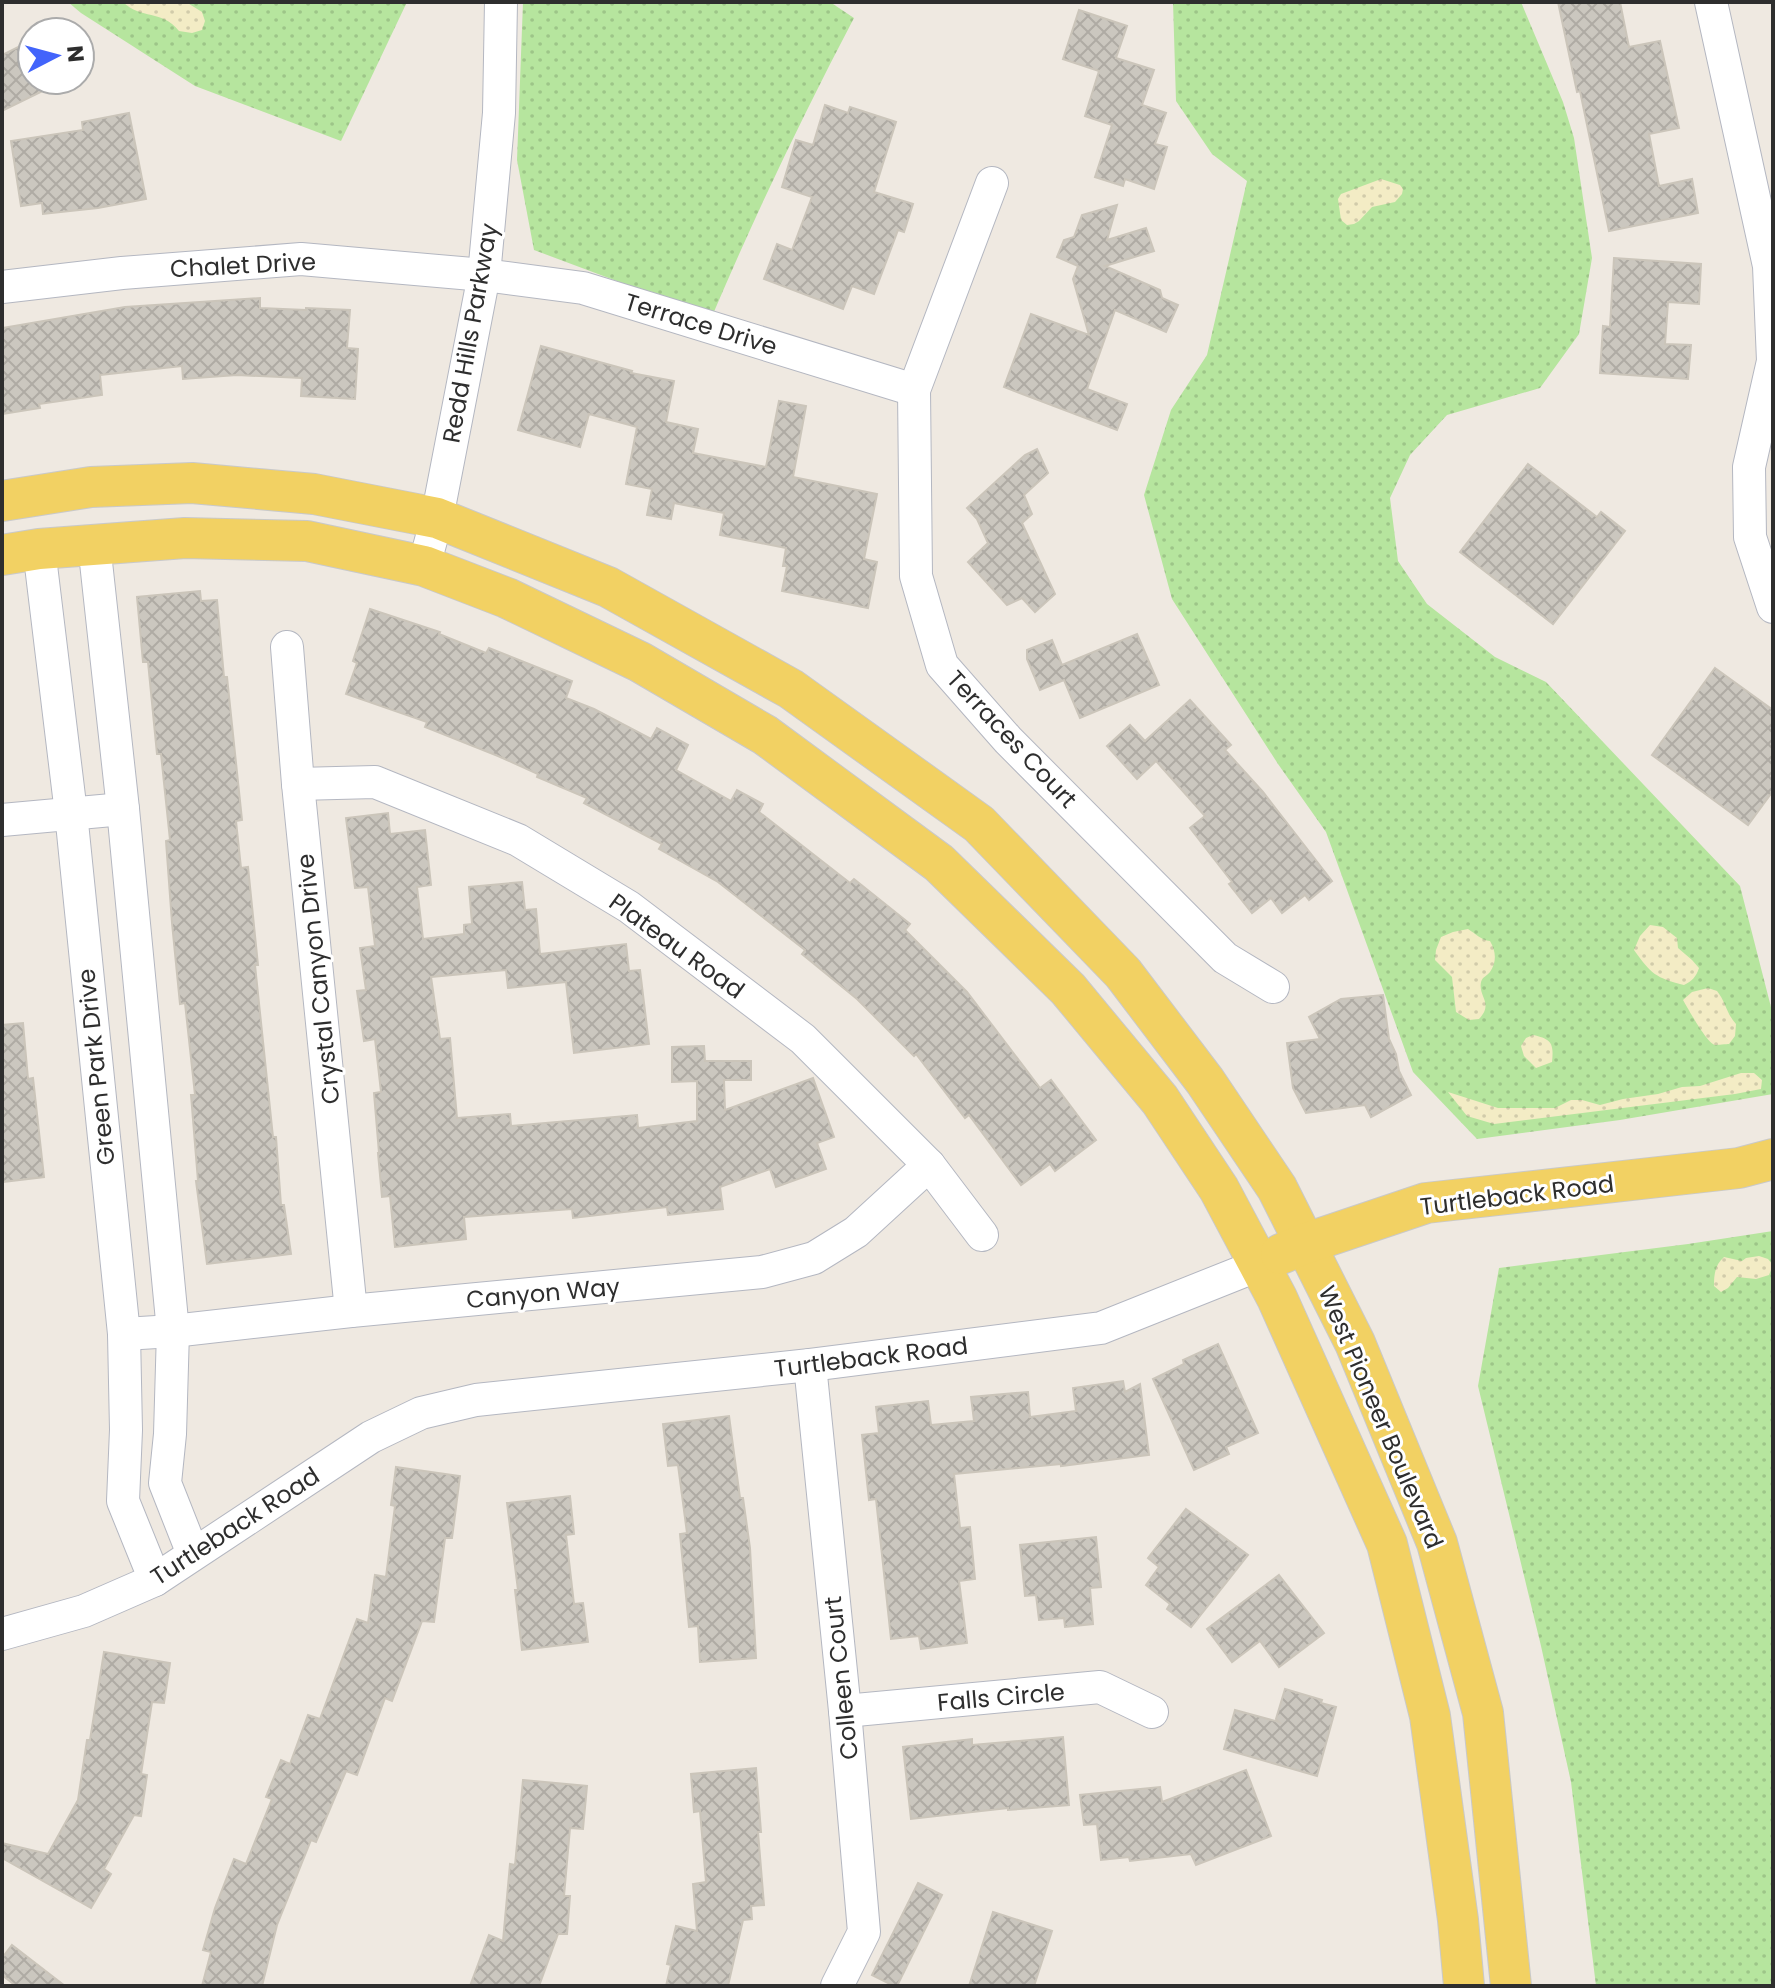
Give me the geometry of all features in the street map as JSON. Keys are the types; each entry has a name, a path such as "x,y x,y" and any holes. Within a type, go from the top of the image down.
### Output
{"main road":[{"name":"West Pioneer Boulevard","path":"2,501 91,487 192,483 314,494 437,518 608,587 791,689 979,824 1123,973 1205,1081 1277,1188 1355,1343 1437,1543 1483,1713 1511,1986"},
{"name":"West Pioneer Boulevard","path":"20,552 185,538 307,541 424,566 507,598 640,662 765,735 939,863 1068,989 1160,1100 1219,1189 1277,1298 1387,1544 1430,1716 1464,1986"},
{"name":"Turtleback Road","path":"1259,1265 1304,1244 1426,1203 1739,1168 1773,1159"}],"street":[{"name":"Redd Hills Parkway","path":"424,566 437,518 484,275 499,113 501,2"},
{"path":"1711,2 1769,266 1773,361 1749,467 1750,537 1773,607"},
{"name":"Terraces Court","path":"992,183 914,390 916,576 942,665 1008,740 1225,958 1273,987"},
{"name":"Chalet Drive","path":"2,287 122,273 301,259 484,275"},
{"name":"Terrace Drive","path":"484,275 583,288 914,390"},
{"path":"94,544 173,1331 170,1434 165,1483 193,1554"},
{"name":"Green Park Drive","path":"20,552 71,813 124,1334 126,1430 123,1501 155,1580"},
{"name":"Crystal Canyon Drive","path":"287,647 351,1311"},
{"name":"Plateau Road","path":"298,784 375,782 518,840 629,907 803,1039 929,1165 982,1235"},
{"path":"2,820 123,809"},
{"name":"Canyon Way","path":"124,1334 762,1272 814,1258 856,1232 929,1165"},
{"name":"Turtleback Road","path":"2,1634 84,1611 155,1580 371,1437 421,1413 476,1400 810,1365 1101,1328 1259,1265"},
{"name":"Colleen Court","path":"810,1365 864,1932 837,1986"},
{"name":"Falls Circle","path":"845,1711 1100,1687 1152,1712"}],"green space":[{"path":"68,2 407,2 341,141 195,86 96,23 96,16 81,13"},
{"path":"523,2 834,2 854,18 780,164 713,314 534,250 517,160"},
{"path":"1173,2 1521,2 1563,102 1574,138 1592,258 1579,334 1540,388 1447,415 1410,455 1390,498 1398,561 1427,604 1495,657 1546,682 1740,886 1773,1015 1773,1094 1620,1120 1477,1139 1413,1072 1326,832 1278,764 1172,599 1144,495 1171,410 1207,355 1247,181 1212,154 1176,101"},
{"path":"1773,1231 1773,1986 1596,1986 1571,1782 1478,1386 1499,1268"}],"sand":[{"path":"123,2 186,2 202,12 205,21 202,30 192,33 179,31 166,20 137,11"},
{"path":"1381,179 1400,185 1403,189 1395,202 1372,207 1354,224 1347,225 1341,220 1338,199 1341,194"},
{"path":"1650,925 1663,927 1677,938 1678,948 1699,968 1689,982 1684,985 1660,977 1634,950 1640,936"},
{"path":"1468,929 1490,941 1495,956 1489,974 1481,982 1485,1009 1479,1019 1469,1020 1456,1012 1452,977 1435,960 1441,937"},
{"path":"1708,988 1717,991 1736,1024 1735,1036 1729,1044 1711,1043 1683,1000 1692,992"},
{"path":"1533,1035 1547,1040 1552,1050 1552,1062 1536,1068 1524,1056 1521,1046 1526,1038"},
{"path":"1741,1073 1754,1073 1762,1080 1761,1089 1494,1124 1467,1116 1448,1092 1498,1108 1555,1108 1571,1100 1600,1105 1700,1086"},
{"path":"1759,1256 1773,1265 1769,1275 1756,1279 1737,1277 1721,1292 1714,1286 1716,1270 1724,1257 1742,1261"}],"building":[{"path":"1558,2 1620,2 1629,47 1660,41 1679,128 1649,134 1659,186 1692,179 1698,213 1609,231"},
{"path":"1079,10 1127,26 1116,58 1154,70 1142,105 1166,113 1155,144 1167,147 1154,189 1125,179 1123,186 1095,177 1112,125 1085,116 1099,71 1063,59"},
{"path":"16,48 16,96 32,96 2,111 2,55"},
{"path":"825,105 848,113 850,107 896,122 874,192 913,204 904,232 898,230 874,294 852,286 843,309 764,279 777,244 792,250 812,197 782,187 796,140 813,145"},
{"path":"129,113 146,199 43,214 42,203 21,206 11,141 83,130 82,122"},
{"path":"1117,205 1107,240 1146,228 1154,251 1105,266 1160,290 1162,298 1178,305 1166,332 1115,310 1087,389 1127,404 1117,430 1004,387 1031,314 1089,335 1073,279 1078,266 1057,257 1064,240 1074,237 1082,215"},
{"path":"1614,258 1701,264 1699,304 1668,302 1665,344 1691,345 1688,379 1600,373 1603,326 1610,327"},
{"path":"260,298 260,308 350,310 347,348 358,349 355,399 301,396 302,378 237,375 183,379 182,366 100,375 102,395 39,404 40,408 2,414 2,328 125,307"},
{"path":"541,346 631,373 674,381 666,422 698,429 693,453 766,467 779,401 806,406 793,477 877,494 864,559 877,562 868,608 782,591 787,566 783,566 786,548 720,535 724,513 674,503 671,519 647,515 652,489 626,484 637,427 589,414 580,447 518,430"},
{"path":"1037,449 1048,473 1024,495 1032,514 1022,523 1055,594 1035,612 1022,598 1007,605 968,562 988,543 977,519 967,508 1025,455"},
{"path":"1528,464 1597,517 1601,512 1625,531 1553,624 1460,552"},
{"path":"200,591 201,601 217,600 242,820 236,821 241,868 248,867 273,1137 276,1137 281,1205 284,1205 291,1254 207,1264 196,1181 191,1095 195,1095 185,1003 180,1004 172,923 166,841 170,840 161,754 157,754 148,662 143,662 137,597"},
{"path":"370,609 440,632 486,653 489,648 572,681 566,698 651,739 657,728 688,745 676,770 731,801 737,790 763,804 759,812 850,883 854,879 910,924 905,930 967,992 1040,1088 1051,1080 1096,1140 1055,1171 1050,1164 1021,1185 969,1115 965,1118 916,1054 914,1056 857,999 802,954 805,950 718,882 659,849 662,844 584,803 587,798 498,756 425,727 427,722 346,694"},
{"path":"1137,634 1159,685 1080,718 1064,680 1040,690 1027,659 1027,650 1052,640 1062,665"},
{"path":"1715,668 1773,710 1773,791 1748,825 1652,755"},
{"path":"1190,700 1231,745 1225,750 1263,792 1332,881 1309,900 1305,895 1282,913 1271,898 1252,913 1190,828 1205,816 1156,761 1137,779 1107,746 1130,725 1145,741"},
{"path":"388,813 390,834 425,830 431,885 417,887 423,939 464,934 464,925 472,924 469,887 522,882 525,910 536,909 540,954 626,944 629,971 640,970 649,1044 574,1053 566,982 508,988 506,970 431,977 440,1039 450,1038 457,1118 510,1114 511,1126 637,1115 638,1128 697,1121 697,1081 672,1082 672,1047 704,1046 705,1061 751,1061 751,1080 724,1080 725,1110 813,1078 834,1137 817,1143 826,1169 776,1187 770,1169 720,1187 723,1209 668,1215 667,1207 573,1218 572,1209 464,1217 466,1239 395,1247 390,1196 382,1197 374,1093 381,1092 375,1039 364,1041 357,991 366,990 360,948 375,946 368,887 355,888 346,818"},
{"path":"1383,995 1389,1039 1411,1095 1371,1117 1365,1105 1306,1113 1293,1088 1287,1043 1320,1039 1309,1017 1341,999"},
{"path":"23,1023 28,1079 33,1078 44,1177 2,1182 2,1025"},
{"path":"1218,1344 1258,1433 1226,1447 1229,1454 1194,1470 1153,1379 1184,1364 1183,1360"},
{"path":"1123,1381 1125,1392 1140,1384 1149,1455 1061,1466 954,1474 960,1528 970,1527 975,1579 959,1581 967,1643 921,1649 919,1636 891,1639 876,1499 869,1500 862,1435 879,1433 876,1407 928,1401 931,1425 974,1421 971,1397 1028,1392 1030,1417 1076,1411 1073,1388"},
{"path":"729,1416 750,1548 756,1658 700,1662 698,1626 689,1627 680,1534 687,1533 678,1465 668,1466 663,1424"},
{"path":"396,1467 460,1476 452,1538 445,1538 434,1622 422,1621 392,1701 385,1698 357,1775 346,1771 316,1842 311,1840 277,1925 262,1986 202,1986 211,1952 203,1950 234,1859 246,1864 272,1799 266,1797 281,1760 290,1764 308,1715 320,1719 357,1619 368,1623 375,1575 386,1577 395,1506 391,1505"},
{"path":"570,1496 574,1534 566,1535 574,1604 583,1603 588,1642 522,1650 507,1503"},
{"path":"1186,1509 1248,1555 1191,1627 1167,1609 1170,1604 1146,1585 1159,1567 1148,1558"},
{"path":"1096,1537 1101,1587 1090,1588 1093,1624 1065,1627 1064,1618 1039,1620 1036,1595 1025,1596 1020,1545"},
{"path":"1279,1575 1324,1633 1279,1667 1260,1641 1232,1662 1207,1629"},
{"path":"104,1652 170,1663 164,1703 152,1702 141,1774 147,1775 141,1816 134,1815 104,1869 111,1874 91,1908 2,1858 2,1843 48,1854 78,1800"},
{"path":"1285,1689 1336,1707 1317,1776 1224,1749 1235,1710 1279,1722 1276,1719"},
{"path":"1063,1737 1069,1805 911,1819 903,1747 972,1739 972,1745"},
{"path":"756,1768 764,1905 751,1906 752,1919 743,1920 728,1986 666,1986 671,1965 667,1964 676,1926 697,1931 693,1884 706,1882 700,1811 694,1812 691,1774"},
{"path":"1246,1770 1271,1836 1196,1865 1191,1854 1130,1861 1129,1857 1101,1860 1097,1824 1084,1825 1080,1795 1160,1787 1162,1802"},
{"path":"523,1780 587,1786 583,1829 570,1828 564,1896 570,1896 567,1934 558,1934 539,1986 470,1986 489,1935 503,1941 510,1864 515,1865"},
{"path":"918,1883 942,1895 897,1986 894,1986 872,1975"},
{"path":"993,1912 1052,1931 1034,1986 969,1986"},
{"path":"12,1945 65,1986 16,1986 2,1975 2,1958"}]}
